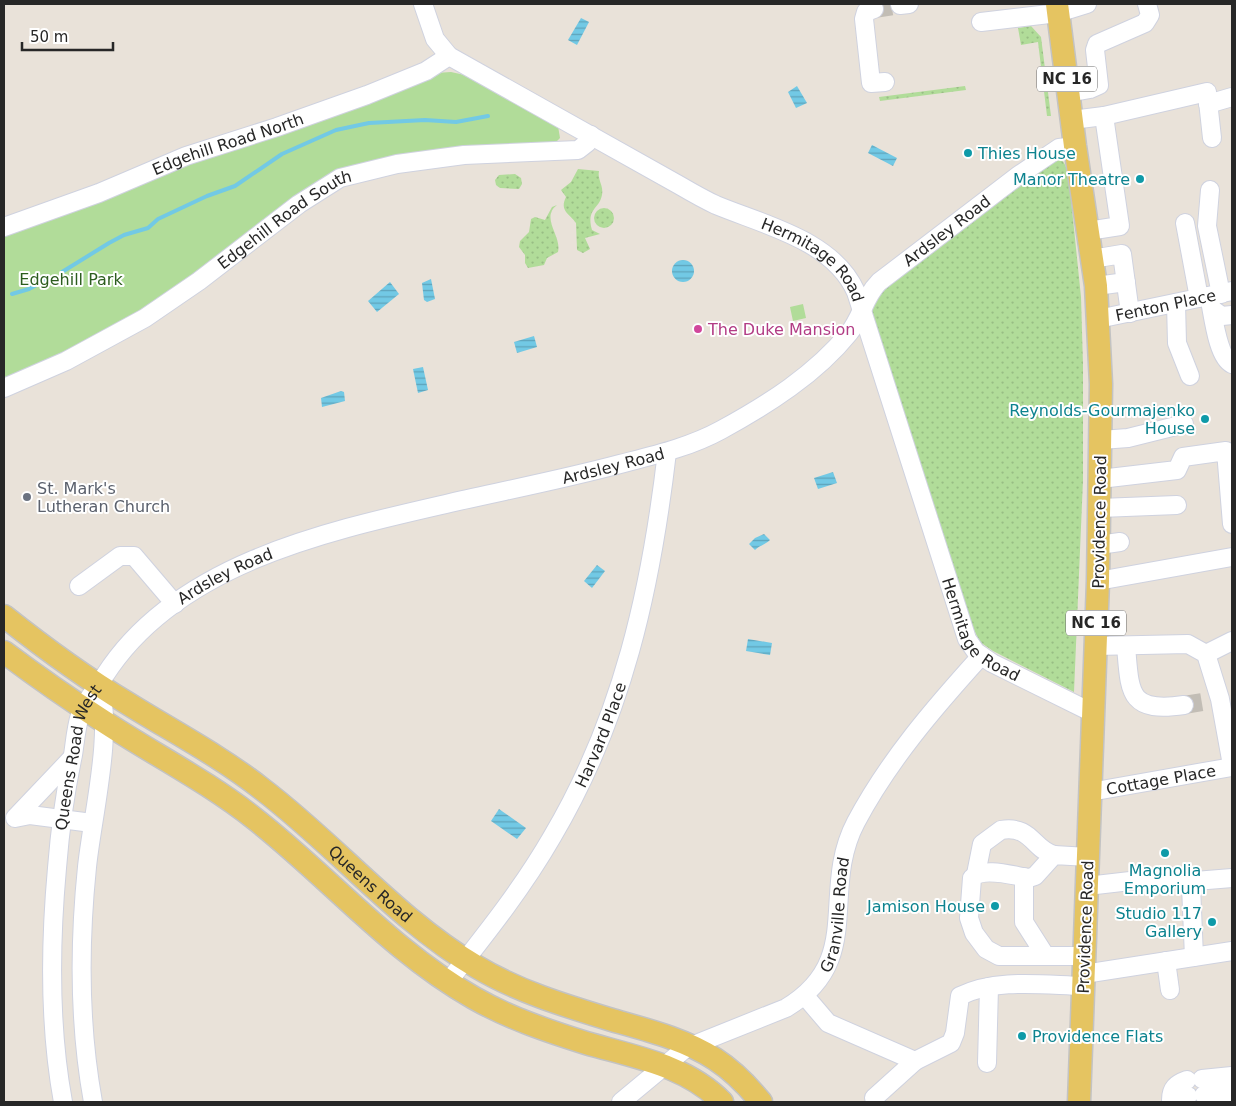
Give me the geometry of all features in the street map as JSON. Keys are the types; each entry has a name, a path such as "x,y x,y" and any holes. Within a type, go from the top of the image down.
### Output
{"main road":[{"name":"Providence Road","path":"1058,8 1075,146 1096,286 1101,440 1100,508 1109,543 1098,581 1079,1102"},
{"name":"Queens Road","path":"4,616 98,685 231,766 291,812 400,910 466,960 510,984 552,1001 656,1033 691,1046 728,1068 761,1102"},
{"name":"Queens Road","path":"4,652 103,722 206,784 272,833 393,941 448,982 490,1007 524,1022 664,1065 703,1085 722,1102"},
{"path":"272,833 291,812"}],"street":[{"name":"Hermitage Road","path":"423,4 436,39 449,56 715,204 812,246 842,270 852,282 862,310 967,639 981,656 1093,713"},
{"path":"981,22 1087,4"},
{"path":"1068,93 1090,89 1099,85 1095,50 1097,44 1145,23 1150,15 1147,4"},
{"path":"874,9 866,12 864,19 872,83 885,82"},
{"name":"Edgehill Road North","path":"4,227 92,196 186,156 295,121 367,95 426,71 449,56"},
{"path":"1072,120 1104,116 1207,92 1212,138"},
{"path":"1208,104 1232,97"},
{"path":"1088,231 1120,226 1104,116"},
{"name":"Edgehill Road South","path":"4,388 66,362 145,318 199,281 299,204 340,178 398,164 446,157 490,152 578,150 587,143 591,135"},
{"name":"Ardsley Road","path":"98,685 127,644 154,618 237,568 314,537 360,524 561,479 667,452 719,431 774,398 821,363 839,346 854,327 867,297 879,282 1019,175 1059,148 1075,146"},
{"path":"1210,190 1207,226 1215,298 1223,354 1232,364"},
{"path":"1185,223 1222,316 1232,315"},
{"path":"1092,259 1122,254 1130,313"},
{"path":"1096,286 1126,282"},
{"name":"Fenton Place","path":"1098,319 1176,303 1215,298"},
{"path":"1176,303 1177,344 1190,376"},
{"path":"1101,440 1128,438 1184,424"},
{"path":"1100,479 1177,470 1183,457 1226,451 1232,524"},
{"name":"Harvard Place","path":"448,982 520,888 551,840 601,738 624,677 639,625 655,544 667,452"},
{"path":"1100,508 1177,505"},
{"path":"79,586 120,556 128,554 138,560 175,604"},
{"path":"1098,581 1232,557"},
{"path":"1206,654 1232,642"},
{"path":"1096,646 1188,644 1206,654"},
{"path":"1126,646 1129,682 1138,698 1147,706 1155,708 1184,705"},
{"path":"1206,654 1214,700 1232,766"},
{"name":"Granville Road","path":"621,1102 664,1065 691,1046 774,1013 805,996 825,972 835,947 839,882 846,846 856,823 886,771 909,740 981,656"},
{"name":"Queens Road West","path":"63,1102 55,1044 53,992 54,911 62,819 78,723 84,708 98,685"},
{"name":"Queens Road West","path":"93,1102 85,1050 82,986 84,902 103,744 102,696 98,685"},
{"path":"9,823 67,764 73,754"},
{"name":"Cottage Place","path":"1090,792 1232,766"},
{"path":"9,823 30,815 92,823"},
{"path":"1084,972 1045,955 999,956 986,949 974,933 969,918 972,878 976,874 982,844 1001,830 1026,832 1048,854 1054,856 1088,857"},
{"path":"976,874 985,872 1024,877 1035,876 1054,856"},
{"path":"1087,886 1183,876 1195,881 1232,878"},
{"path":"1024,877 1024,922 1045,955"},
{"path":"1194,957 1191,886 1195,881"},
{"path":"874,1098 915,1061 951,1043 955,1033 960,996 973,990 1232,951"},
{"path":"1166,961 1170,990"},
{"path":"987,1064 989,987"},
{"path":"805,996 828,1023 915,1061"},
{"path":"1188,1092 1232,1076"},
{"path":"1188,1092 1232,1081"},
{"path":"1188,1092 1232,1087"},
{"path":"1188,1092 1232,1093"}],"green space":[{"path":"1031,26 1041,37 1051,116 1047,116 1038,42 1021,45 1018,28"},
{"name":"Edgehill Park","path":"451,72 469,76 558,126 560,138 554,144 373,164 133,320 4,382 4,232 165,169 436,73"},
{"path":"965,86 966,90 880,101 879,97"},
{"path":"1047,157 1061,160 1067,169 1081,297 1083,480 1074,692 993,651 980,642 973,628 871,314 872,295"},
{"path":"578,169 599,171 602,192 591,217 592,230 600,234 585,238 590,249 583,253 577,250 576,223 566,212 564,202 566,197 561,190 571,182"},
{"path":"515,174 521,178 522,184 519,189 500,188 496,185 495,180 499,175"},
{"path":"557,205 552,210 551,221 557,240 558,252 547,258 544,265 528,268 525,263 525,255 519,247 520,241 529,232 531,219 535,217 545,220 552,207"},
{"path":"604,208 611,211 614,218 611,225 604,228 597,225 594,218 597,211"},
{"path":"803,304 806,318 793,321 790,307"}],"water":[{"path":"581,18 589,22 577,45 568,40"},
{"path":"797,86 807,103 796,108 788,92"},
{"path":"872,145 897,158 893,166 868,153"},
{"path":"683,260 691,263 694,271 691,279 683,282 675,279 672,271 675,263"},
{"path":"431,279 435,299 427,302 424,300 422,283"},
{"path":"390,282 399,294 377,312 368,301"},
{"path":"534,336 537,347 517,353 514,342"},
{"path":"423,367 428,390 418,393 413,369"},
{"path":"341,391 344,392 345,401 322,407 321,398"},
{"path":"833,472 837,483 818,489 814,478"},
{"path":"764,534 770,540 755,550 749,544 755,538"},
{"path":"597,565 605,571 592,588 584,581"},
{"path":"748,639 772,643 770,655 746,651"},
{"path":"499,809 526,828 517,839 491,821"}],"waterway":[{"path":"12,294 29,289 46,280 62,280 62,272 109,243 124,235 148,228 158,219 207,196 235,186 282,154 336,130 369,123 425,120 456,122 488,116"}],"tunnel":[{"path":"874,9 900,5"},
{"path":"1184,705 1208,701"}],"place":[{"name":"Thies House","path":"968,153"},
{"name":"Manor Theatre","path":"1140,179"},
{"name":"The Duke Mansion","path":"698,329"},
{"name":"Reynolds-Gourmajenko House","path":"1205,419"},
{"name":"St. Mark's Lutheran Church","path":"27,497"},
{"name":"Magnolia Emporium","path":"1165,853"},
{"name":"Jamison House","path":"995,906"},
{"name":"Studio 117 Gallery","path":"1212,922"},
{"name":"Providence Flats","path":"1022,1036"}]}
